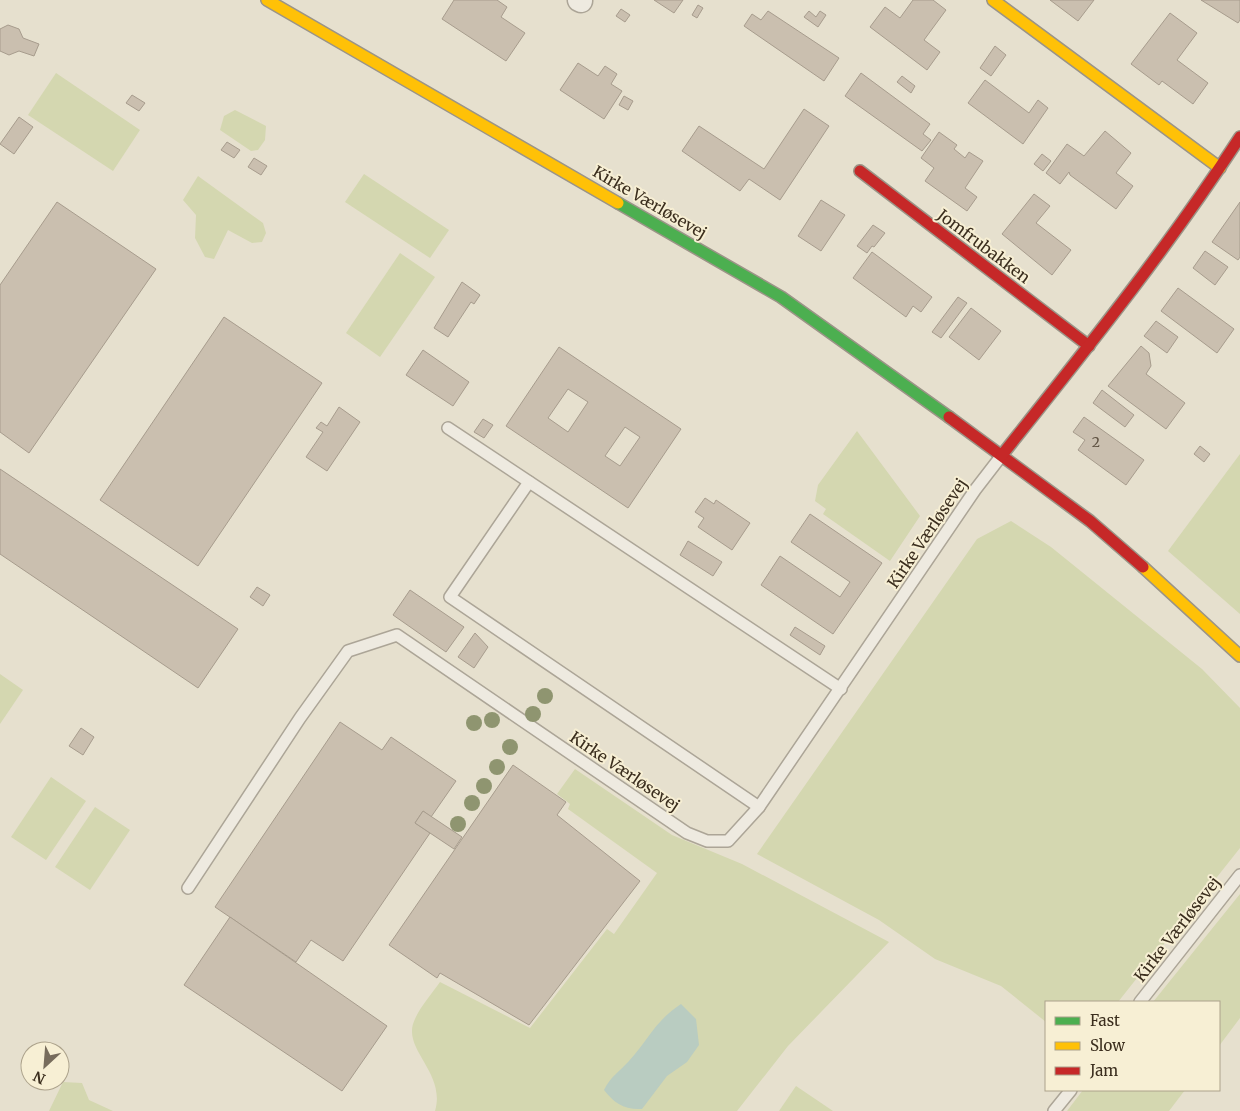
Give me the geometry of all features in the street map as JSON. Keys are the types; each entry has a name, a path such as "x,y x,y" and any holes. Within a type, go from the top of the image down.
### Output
{"street":[{"name":"Kirke Værløsevej","path":"266,0 781,297 1002,455 1090,521 1148,571 1240,656"},
{"path":"993,0 1220,168"},
{"path":"1002,455 1089,346 1220,168 1240,137"},
{"name":"Jomfrubakken","path":"860,171 1089,346"}],"lane":[{"path":"448,428 840,689"},
{"name":"Kirke Værløsevej","path":"188,888 300,718 348,651 397,635 687,833 707,841 728,840 759,807 975,490 1002,455"},
{"path":"529,482 450,597 759,807"},
{"name":"Kirke Værløsevej","path":"1141,1001 1240,875"},
{"path":"1054,1111 1070,1091"}],"green space":[{"path":"56,73 140,130 113,171 28,115"},
{"path":"235,110 266,126 265,140 258,150 251,151 220,130 224,116"},
{"path":"364,174 449,230 430,258 345,202"},
{"path":"198,176 263,223 266,233 262,242 252,243 228,230 214,259 205,257 195,238 196,215 183,200"},
{"path":"400,253 435,277 380,357 346,333"},
{"path":"857,431 920,516 890,561 823,514 826,509 815,501 818,485"},
{"path":"1240,454 1240,614 1168,551"},
{"path":"1011,521 1051,547 1202,669 1240,708 1240,848 1119,1001 1045,1001 1045,1021 1001,986 935,959 879,920 757,854 977,539"},
{"path":"0,674 23,690 0,724"},
{"path":"575,769 672,835 742,864 889,942 788,1046 737,1111 435,1111 437,1098 435,1086 431,1074 419,1054 412,1034 413,1024 418,1013 440,982 530,1028 607,929 614,934 657,873 568,809 570,804 557,794"},
{"path":"51,777 86,801 46,860 11,837"},
{"path":"95,807 130,830 90,890 55,867"},
{"path":"1240,894 1240,1018 1220,1045 1220,1001 1154,1001"},
{"path":"70,1082 82,1083 89,1100 113,1111 49,1111 59,1091 70,1091"},
{"path":"796,1086 833,1111 779,1111"},
{"path":"1082,1091 1184,1091 1169,1111 1067,1111"}],"shaded area":[{"path":"681,1004 696,1019 699,1045 687,1062 667,1076 642,1109 620,1105 604,1090 606,1085 626,1065 658,1024"}],"building":[{"path":"454,0 497,0 507,7 501,17 525,33 506,61 442,19"},
{"path":"654,0 683,0 674,13"},
{"path":"913,0 933,0 946,10 924,40 940,52 927,70 870,27 885,7 900,18"},
{"path":"1050,0 1094,0 1078,21"},
{"path":"1201,0 1240,0 1240,20 1238,23"},
{"path":"698,5 703,8 697,18 692,15"},
{"path":"621,9 630,15 625,22 616,16"},
{"path":"768,11 839,58 824,81 744,26 752,14 761,20"},
{"path":"809,11 816,17 820,11 826,15 818,27 804,17"},
{"path":"1170,13 1197,33 1177,60 1208,83 1193,104 1162,81 1159,85 1131,64"},
{"path":"8,25 19,29 23,38 39,44 34,56 19,51 9,55 0,51 0,29"},
{"path":"995,46 1006,55 991,76 980,68"},
{"path":"578,63 598,76 605,66 617,74 611,84 622,91 604,119 560,90"},
{"path":"861,73 930,124 923,134 931,140 922,151 845,96"},
{"path":"902,76 915,86 911,93 897,82"},
{"path":"985,80 1029,113 1038,100 1048,108 1023,144 968,103"},
{"path":"132,95 145,103 139,111 126,103"},
{"path":"624,96 633,101 628,110 619,105"},
{"path":"804,109 829,126 780,200 749,179 740,191 682,151 699,126 764,169"},
{"path":"19,117 33,127 14,154 0,144"},
{"path":"1105,131 1131,153 1116,173 1133,186 1116,209 1070,175 1069,172 1060,184 1046,173 1067,144 1084,156"},
{"path":"939,132 957,145 954,149 965,158 969,152 983,161 965,188 977,197 967,211 925,181 934,168 921,158"},
{"path":"227,142 240,150 234,158 221,150"},
{"path":"1042,154 1051,161 1043,171 1034,164"},
{"path":"254,158 267,166 261,175 248,167"},
{"path":"1034,194 1050,206 1036,223 1071,250 1052,275 1002,234"},
{"path":"821,200 845,215 821,251 798,236"},
{"path":"57,202 156,269 29,453 0,432 0,285"},
{"path":"1240,202 1240,257 1238,260 1212,242"},
{"path":"873,225 885,233 867,253 857,246"},
{"path":"1205,251 1228,267 1215,285 1193,268"},
{"path":"872,252 932,297 921,312 913,306 906,317 853,278"},
{"path":"462,282 480,295 474,304 471,302 448,337 434,328"},
{"path":"1178,288 1234,329 1217,353 1161,311"},
{"path":"958,297 967,303 941,338 932,332"},
{"path":"971,308 1001,331 979,360 949,337"},
{"path":"224,317 322,383 198,566 100,500"},
{"path":"1156,321 1178,337 1167,353 1144,336"},
{"path":"1141,346 1149,353 1151,366 1146,374 1185,403 1166,429 1108,386"},
{"path":"559,347 681,429 628,508 506,426","holes":["568,389 588,402 568,432 548,418","625,427 640,437 620,466 605,456"]},
{"path":"423,350 469,382 453,406 406,375"},
{"path":"1102,390 1134,415 1125,427 1093,403"},
{"path":"339,407 360,422 327,471 306,457 323,432 316,428 321,422 327,426"},
{"path":"1084,417 1144,460 1126,485 1078,450 1085,440 1073,432"},
{"path":"483,419 493,425 484,438 474,432"},
{"path":"1200,446 1210,454 1204,462 1194,454"},
{"path":"0,469 238,629 198,688 0,554"},
{"path":"705,498 714,504 716,500 750,523 732,550 698,527 704,518 695,512"},
{"path":"810,514 882,563 833,634 761,585 780,556 840,597 850,582 791,542"},
{"path":"688,541 722,562 713,576 680,555"},
{"path":"257,587 270,595 263,606 250,597"},
{"path":"410,590 464,627 446,652 393,615"},
{"path":"795,627 825,646 820,655 790,635"},
{"path":"475,633 488,647 474,668 458,657"},
{"path":"340,722 382,750 391,737 456,781 431,817 423,811 415,823 430,833 343,961 311,940 296,962 215,907"},
{"path":"81,728 94,737 83,755 69,746"},
{"path":"513,765 566,802 557,815 640,881 529,1025 440,973 437,978 389,945"},
{"path":"423,811 462,837 454,849 415,823"},
{"path":"230,917 387,1026 342,1091 184,985"}],"traffic: fast":[{"path":"618,203 781,297 949,417"}],"traffic: slow":[{"path":"267,0 618,203"},
{"path":"993,0 1220,168"},
{"path":"1143,567 1240,656"}],"traffic: jam":[{"path":"1002,455 1155,259 1240,137"},
{"path":"860,171 1089,346"},
{"path":"949,417 1090,521 1143,567"}]}
